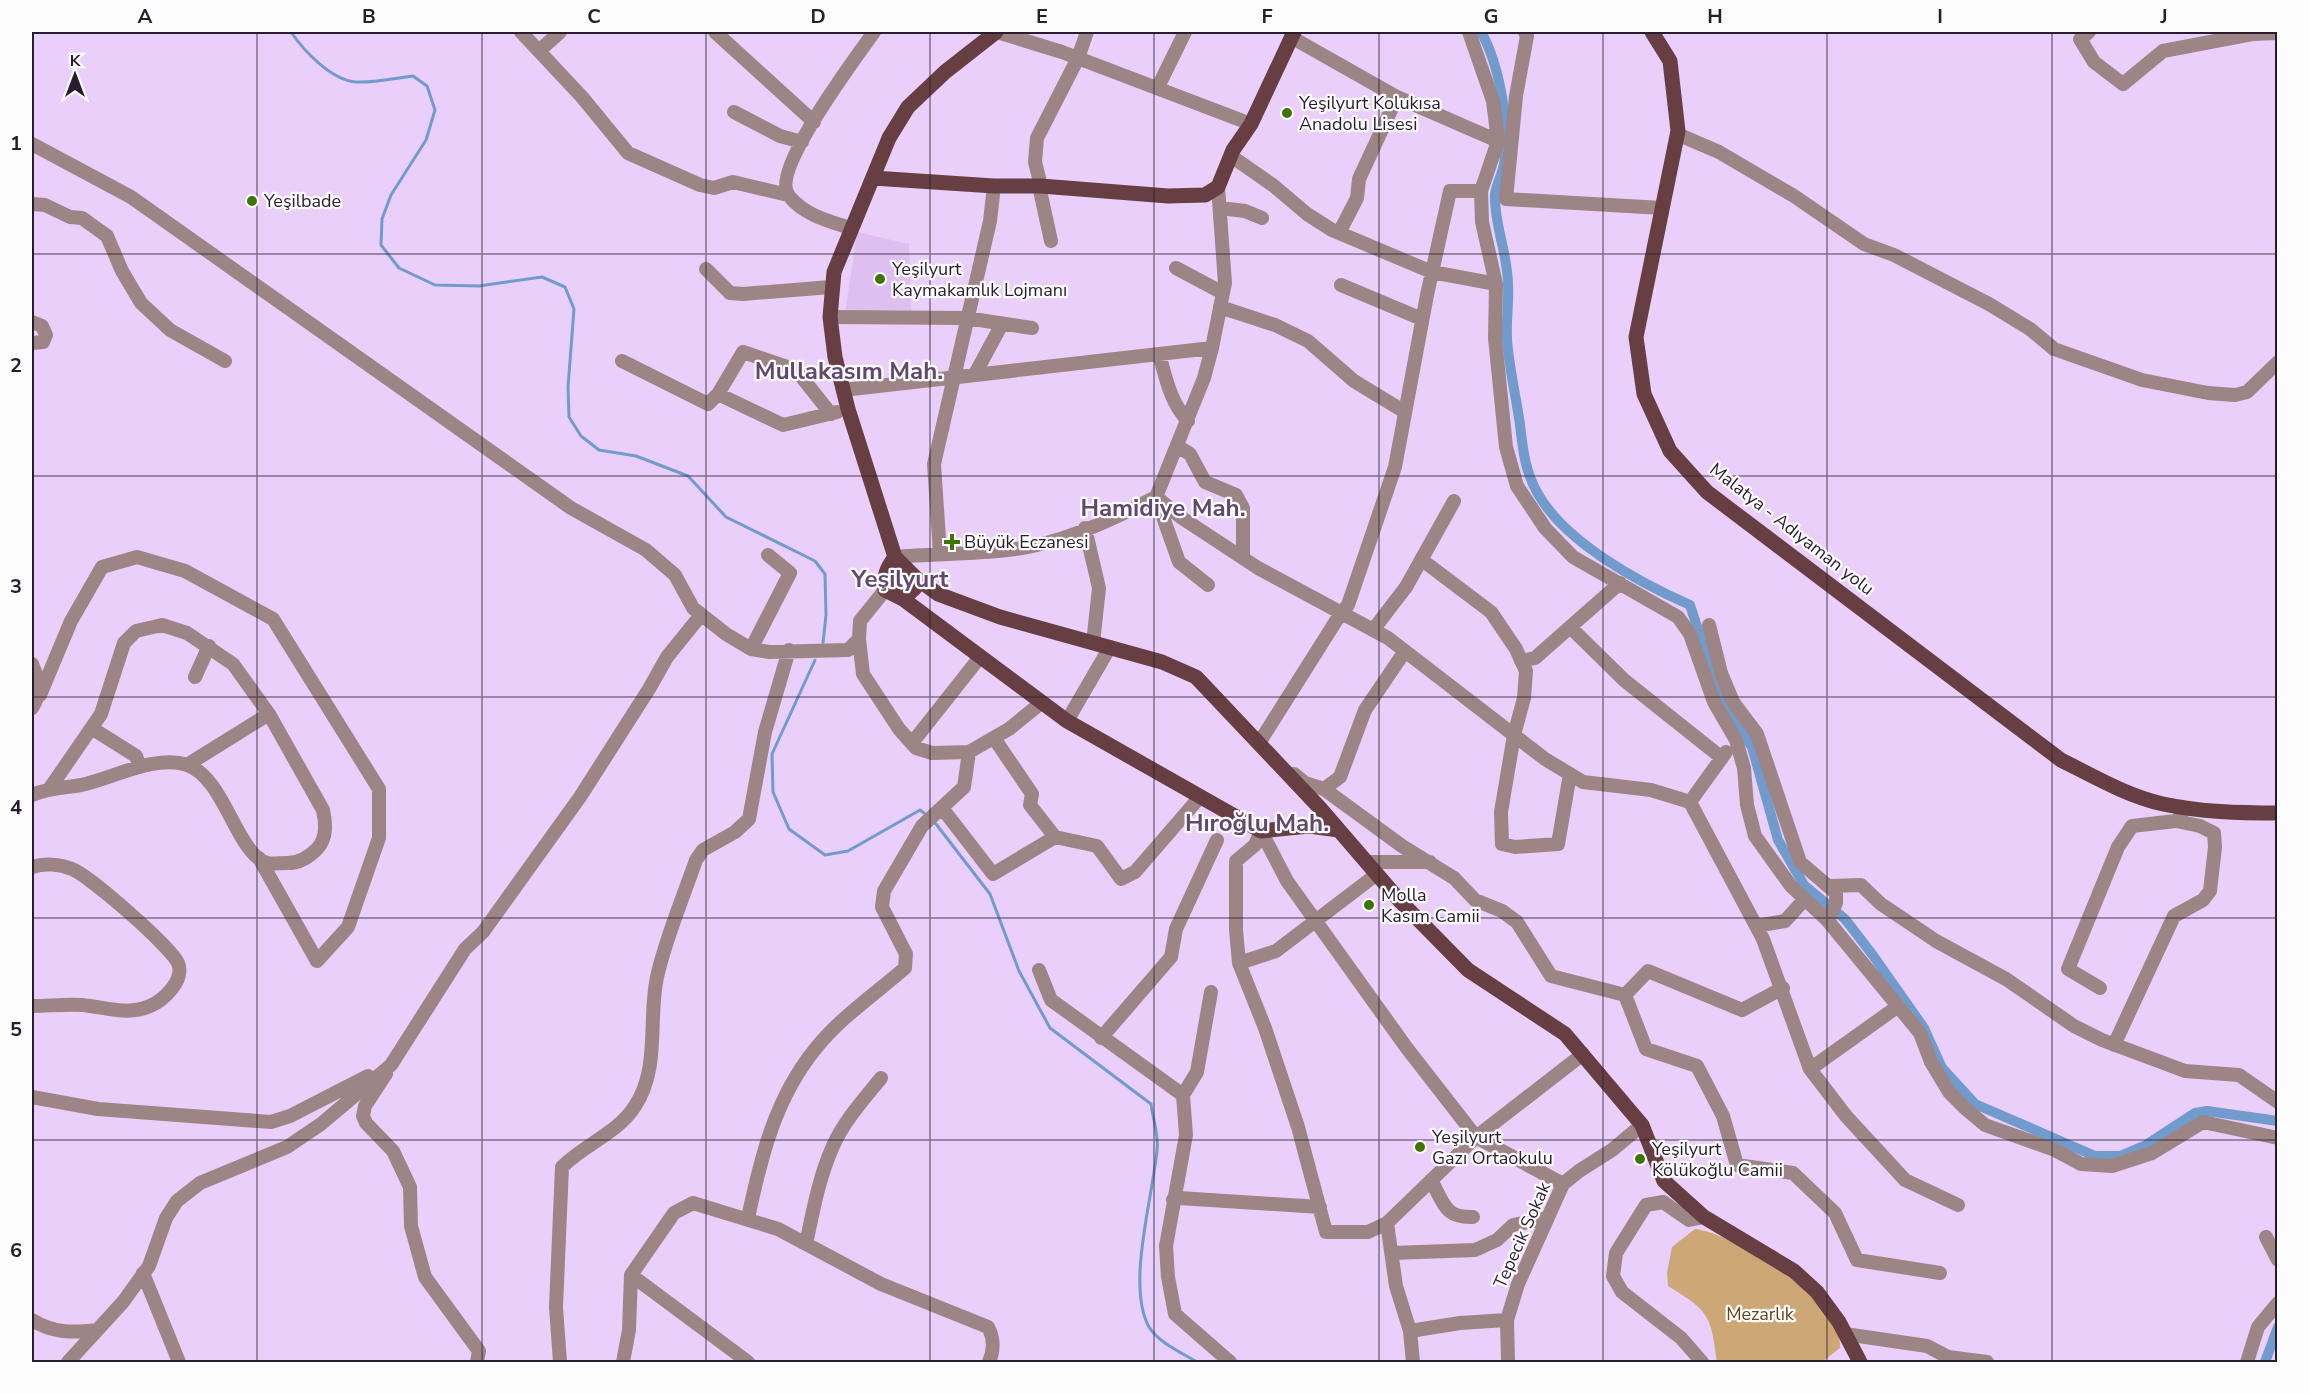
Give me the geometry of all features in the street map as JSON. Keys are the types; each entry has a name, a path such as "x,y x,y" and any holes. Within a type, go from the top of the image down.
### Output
{"main road":[{"path":"996,32 945,72 908,107 889,138 850,228 831,287 831,340 848,409 895,557 916,578 938,594 990,613 1162,662 1196,677 1468,970 1565,1034 1642,1125 1664,1181 1704,1217 1794,1271 1817,1292 1860,1362"},
{"name":"Malatya - Adıyaman yolu","path":"1652,32 1670,61 1677,134 1636,337 1644,394 1670,451 1707,492 2061,760 2120,789 2161,804 2223,813 2277,813"},
{"path":"873,178 994,186 1040,186 1168,196 1205,195 1218,187 1231,156 1251,124 1293,34"},
{"path":"895,557 887,568 884,579 885,590 903,599 1067,721 1199,798 1261,831 1309,826 1339,830"},
{"path":"903,599 915,588 916,578"}],"street":[{"path":"521,32 582,97 628,153 700,185 714,188 733,182 788,195 816,218 850,228"},
{"path":"539,51 560,32"},
{"path":"715,32 814,122"},
{"path":"788,195 785,182 802,142 836,83 874,32"},
{"path":"996,32 1078,58 1251,124"},
{"path":"1051,241 1035,162 1037,138 1078,58 1087,32"},
{"path":"1158,87 1185,32"},
{"path":"1468,32 1493,101 1498,141 1481,191 1482,222 1496,284 1495,338 1506,447 1517,486 1545,528 1573,557 1678,617 1690,634 1714,702 1736,740 1744,768 1746,805 1755,836 1776,867 1805,899 1832,912 1897,1007 1920,1033 1931,1062 1948,1092 1985,1125 2055,1150 2081,1164 2112,1166 2152,1153 2203,1122 2277,1138"},
{"path":"1525,32 1527,36 1516,96 1506,199 1662,208"},
{"path":"2082,34 2094,62 2123,84 2163,51 2252,34 2277,33"},
{"path":"1293,34 1397,97 1498,141"},
{"path":"1339,233 1356,198 1359,178 1397,97"},
{"path":"734,112 780,136 802,142"},
{"path":"1677,134 1719,152 1794,196 1864,244 1893,255 1989,304 2030,329 2054,350 2142,381 2208,393 2247,392 2277,362"},
{"path":"32,144 130,197 571,508 646,550 675,575 693,608 751,648 769,652 848,650 859,639"},
{"path":"1231,156 1275,186 1307,214 1339,233 1432,273 1496,284"},
{"path":"940,553 934,464 990,221 994,186"},
{"path":"895,557 981,552 1034,546 1116,518 1156,497 1188,421 1212,348 1221,300 1224,252 1218,187"},
{"path":"1259,743 1348,605 1395,467 1422,320 1450,190 1481,191"},
{"path":"32,204 45,205 70,216 82,218 107,236 122,271 141,303 170,330 225,361"},
{"path":"1220,208 1245,212 1262,218"},
{"path":"1176,268 1221,300 1308,341 1354,381 1406,412"},
{"path":"706,270 730,293 831,287"},
{"path":"1341,285 1422,320"},
{"path":"830,317 966,318 1032,328"},
{"path":"32,322 42,326 46,335 43,342 32,343"},
{"path":"975,374 1002,324"},
{"path":"843,390 1212,348"},
{"path":"622,361 708,404 718,394 743,352 796,370 831,414"},
{"path":"1159,354 1176,409 1188,421"},
{"path":"718,394 783,425 848,409"},
{"path":"1178,446 1190,454 1205,482 1236,495 1243,508 1243,558"},
{"path":"1156,497 1182,518 1243,558 1373,630 1405,651 1545,759 1583,782 1651,790 1690,802 1756,926 1783,988 1810,1068 1846,1116 1905,1180 1958,1204"},
{"path":"1156,497 1179,562 1208,585"},
{"path":"1373,630 1406,587 1454,501"},
{"path":"1085,528 1099,588 1093,643"},
{"path":"751,648 790,573 768,555"},
{"path":"32,708 40,696 71,621 102,567 137,557 185,571 273,619 379,789 379,838 348,927 317,961 259,858"},
{"path":"1422,560 1491,612 1526,671 1524,698 1514,735 1500,812 1502,844 1515,847 1558,844 1570,774"},
{"path":"1521,661 1534,658 1620,583"},
{"path":"885,590 860,621 859,639 863,674 899,729 916,748 932,753 969,752 994,738 1041,703"},
{"path":"477,1362 479,1351 475,1344 425,1277 411,1226 410,1187 393,1151 366,1123 363,1116 365,1106 465,950 483,932 580,796 667,657 701,615"},
{"path":"32,795 50,788 79,785 140,767 168,762 187,765 200,771 254,855 267,863 292,864 309,857 323,843 326,825 323,810 269,714 233,664 187,633 162,625 136,631 124,643 101,714 93,729 50,788"},
{"path":"1710,625 1721,673 1733,702 1757,734 1800,862 1836,893 1832,912"},
{"path":"1570,627 1624,680 1722,758"},
{"path":"195,677 209,646"},
{"path":"1067,721 1110,647"},
{"path":"560,1362 556,1307 562,1167 576,1153 621,1124 637,1104 649,1072 657,980 663,954 696,860 703,850 735,832 749,819 765,732 789,650"},
{"path":"1324,789 1340,777 1365,710 1405,651"},
{"path":"912,743 980,657"},
{"path":"32,664 40,696"},
{"path":"187,765 269,714"},
{"path":"93,729 136,756 140,767"},
{"path":"994,738 1032,794 1030,805 1055,837 1097,846 1121,879 1135,872 1199,798"},
{"path":"1690,802 1736,740"},
{"path":"748,1218 771,1124 800,1073 816,1048 905,968 906,954 882,907 884,891 922,826 964,787 969,752"},
{"path":"1273,758 1305,783 1324,789 1369,823 1430,861 1454,878 1475,900 1502,910 1517,922 1551,976 1625,995"},
{"path":"942,808 993,874 1055,837"},
{"path":"2176,821 2188,808"},
{"path":"2100,988 2068,969 2118,847 2132,826 2176,821 2200,826 2214,833 2215,848 2210,891 2203,900 2174,916 2114,1045"},
{"path":"1261,831 1287,881 1406,1047 1476,1137 1563,1184"},
{"path":"1261,831 1255,845 1236,861 1239,963 1265,1028 1298,1127 1326,1232 1368,1232 1387,1223 1476,1137 1583,1054"},
{"path":"1101,1038 1171,957 1176,929 1217,840"},
{"path":"1398,864 1411,851"},
{"path":"1366,862 1398,864 1430,861"},
{"path":"32,867 57,865 73,869 101,889 170,951 179,965 177,980 164,997 150,1006 111,1011 82,1005 32,1006"},
{"path":"1239,963 1276,951 1377,874"},
{"path":"1828,886 1861,885 1881,904 1936,941 2006,979 2074,1026 2114,1045 2185,1071 2239,1075 2250,1080 2277,1102"},
{"path":"1756,926 1785,921 1805,899"},
{"path":"1039,970 1051,1000 1183,1095"},
{"path":"1625,995 1648,971 1742,1011 1783,988"},
{"path":"1211,992 1197,1072 1183,1095 1186,1135 1166,1246 1168,1277 1175,1314 1230,1362"},
{"path":"1625,995 1646,1049 1697,1066 1723,1116 1737,1165 1793,1173 1835,1213 1857,1260 1940,1274"},
{"path":"1810,1068 1897,1007"},
{"path":"32,1097 98,1109 272,1122 290,1116 391,1065"},
{"path":"68,1362 149,1266 166,1218 186,1192 200,1183 287,1147 321,1124 391,1065"},
{"path":"806,1244 818,1190 833,1145 852,1114 881,1078"},
{"name":"Tepecik Sokak","path":"1508,1362 1507,1320 1518,1284 1563,1184 1579,1170 1612,1150 1642,1125"},
{"path":"1431,1180 1450,1213 1457,1218 1473,1218"},
{"path":"1173,1200 1179,1198 1320,1207"},
{"path":"1702,1362 1681,1338 1622,1292 1613,1276 1616,1253 1646,1205 1663,1202 1689,1220 1704,1217"},
{"path":"623,1362 629,1330 631,1275 674,1213 693,1203 778,1229 881,1284 988,1327 992,1334 992,1354 989,1362"},
{"path":"1392,1253 1474,1250 1497,1240 1513,1225 1547,1218"},
{"path":"1387,1223 1396,1286 1410,1331 1413,1362"},
{"path":"2266,1237 2277,1260"},
{"path":"143,1274 179,1362"},
{"path":"631,1275 748,1362"},
{"path":"2247,1362 2258,1327 2277,1303"},
{"path":"32,1320 46,1329 72,1333 97,1330"},
{"path":"1410,1331 1460,1323 1507,1320"},
{"path":"1845,1335 1928,1346 1948,1357 1987,1362"}],"shaded area":[{"name":"Yeşilyurt Kaymakamlık Lojmanı","path":"857,232 909,244 911,313 845,314"}],"green space":[{"name":"Mezarlık","path":"1695,1229 1735,1243 1784,1273 1806,1291 1824,1311 1836,1330 1840,1348 1822,1362 1717,1362 1713,1334 1706,1316 1692,1302 1668,1286 1667,1273 1672,1247"}],"waterway":[{"path":"291,32 303,48 319,63 347,80 370,82 413,76 427,86 435,110 426,140 391,195 382,219 381,245 399,268 435,285 479,286 542,277 565,287 574,309 568,387 569,417 581,436 599,450 636,456 688,476 726,517 815,561 825,574 826,615 823,643"},
{"path":"1481,32 1498,78 1505,115 1506,149 1495,195 1495,206 1507,273 1509,361 1530,477 1538,494 1551,512 1585,545 1627,573 1690,605 1711,670 1736,723 1752,747 1778,840 1804,885 1845,919 1924,1028 1942,1068 1975,1104 2095,1156 2120,1156 2146,1145 2195,1113 2207,1111 2278,1121"},
{"path":"815,660 772,754 773,792 789,829 825,855 848,851 920,810 924,813"},
{"path":"936,824 990,894 1019,971 1050,1028 1151,1104 1157,1145 1140,1265 1143,1309 1153,1333 1197,1362"},
{"path":"2265,1362 2278,1327"}],"place":[{"name":"Yeşilyurt Kolukısa Anadolu Lisesi","path":"1287,113"},
{"name":"Yeşilbade","path":"252,201"},
{"name":"Yeşilyurt Kaymakamlık Lojmanı","path":"880,279"},
{"name":"Büyük Eczanesi","path":"952,542"},
{"name":"Molla Kasım Camii","path":"1369,905"},
{"name":"Yeşilyurt Gazı Ortaokulu","path":"1420,1147"},
{"name":"Yeşilyurt Kölükoğlu Camii","path":"1640,1159"}],"district":[{"name":"Mullakasım Mah.","path":"849,371"},
{"name":"Hamidiye Mah.","path":"1163,508"},
{"name":"Yeşilyurt","path":"900,579"},
{"name":"Hıroğlu Mah.","path":"1257,823"}]}
